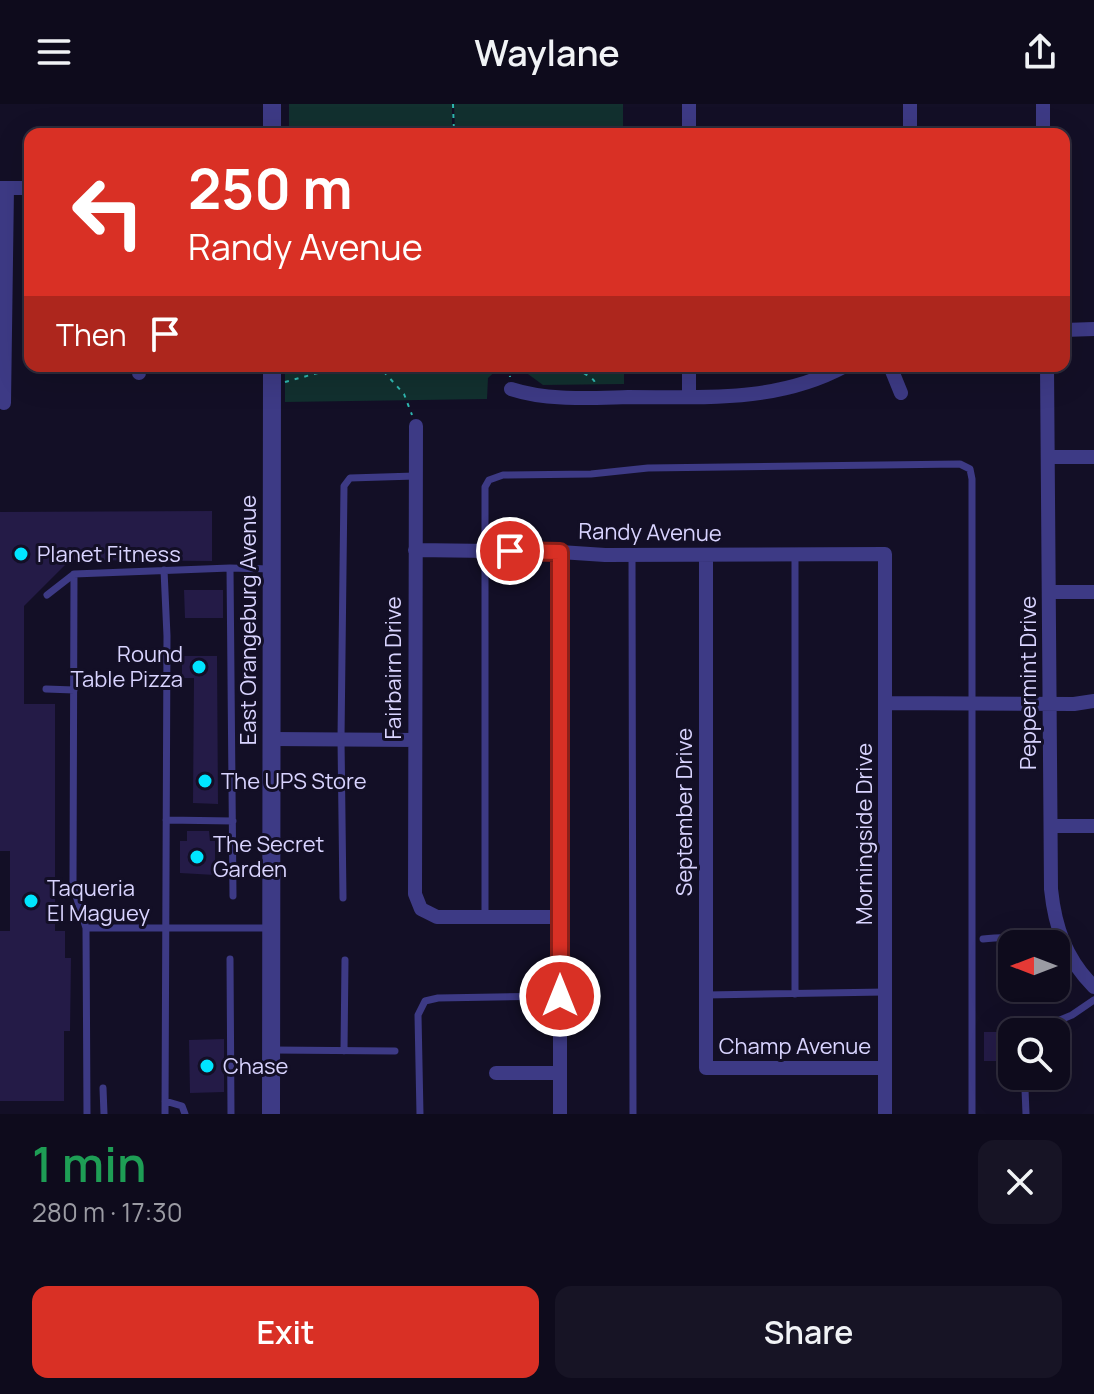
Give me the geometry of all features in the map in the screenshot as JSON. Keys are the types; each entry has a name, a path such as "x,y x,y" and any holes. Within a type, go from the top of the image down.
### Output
{"street":[{"path":"272,104 272,128"},
{"path":"689,104 689,128"},
{"path":"910,104 910,128"},
{"path":"1043,104 1043,128"},
{"path":"4,188 4,403"},
{"path":"1070,330 1094,329"},
{"path":"689,372 689,397"},
{"path":"511,389 545,397 731,397 777,391 833,372"},
{"path":"892,372 901,393"},
{"name":"Peppermint Drive","path":"1047,372 1051,889 1058,930"},
{"name":"East Orangeburg Avenue","path":"271,1114 272,374"},
{"name":"Fairbairn Drive","path":"416,426 415,894 421,909 437,917 485,917"},
{"path":"1048,457 1094,457"},
{"name":"Randy Avenue","path":"415,550 632,555 885,554"},
{"path":"560,552 560,1114"},
{"name":"Morningside Drive","path":"885,554 885,1114"},
{"name":"September Drive","path":"706,555 706,1068"},
{"path":"1049,592 1094,592"},
{"path":"886,703 1050,704 1094,701"},
{"path":"273,739 415,740"},
{"path":"1051,826 1094,826"},
{"path":"485,917 561,917"},
{"name":"Peppermint Drive","path":"1070,965 1094,987"},
{"name":"Champ Avenue","path":"706,1068 885,1068"},
{"path":"496,1073 560,1073"}],"lane":[{"path":"485,917 484,551 485,487 489,480 503,475 591,474 648,468 960,464 970,469 972,479 972,1114"},
{"path":"343,898 344,486 350,478 362,476 415,476"},
{"path":"632,555 633,1114"},
{"path":"795,555 795,994"},
{"path":"230,568 233,896"},
{"path":"47,595 74,574 271,569"},
{"path":"164,570 167,636 165,1114"},
{"path":"74,574 73,886 86,928 87,1114"},
{"path":"46,689 74,690"},
{"path":"166,820 233,821"},
{"path":"86,928 272,928"},
{"path":"983,939 998,937"},
{"path":"230,959 231,1114"},
{"path":"344,1051 345,960"},
{"path":"706,995 885,992"},
{"path":"420,1114 418,1015 425,1001 438,998 560,996"},
{"path":"1065,1018 1094,1000"},
{"path":"271,1050 395,1051"},
{"path":"103,1088 104,1114"},
{"path":"1025,1090 1026,1114"},
{"path":"165,1101 182,1106 185,1114"}],"path":[{"path":"453,104 454,128"},
{"path":"272,374 300,380 323,372"},
{"path":"378,372 385,373 404,394 416,426"},
{"path":"580,372 596,382 597,398"}],"green space":[{"path":"289,104 452,104 452,128 289,128"},
{"path":"454,104 623,104 623,128 455,128"},
{"path":"285,372 494,372 488,378 487,399 285,402"},
{"path":"525,372 624,372 624,384 543,385"}],"building":[{"path":"212,511 212,561 70,560 24,606 24,704 55,704 55,931 65,931 65,958 71,958 70,1031 64,1031 64,1101 0,1101 0,931 10,931 10,851 0,851 0,512"},
{"path":"184,590 223,590 223,618 185,618"},
{"path":"182,656 217,656 218,804 193,803 194,678 182,678"},
{"name":"The Secret Garden","path":"187,831 209,831 210,841 215,841 215,875 180,873 180,841 187,841"},
{"path":"984,1032 998,1032 998,1061 984,1061"},
{"name":"Chase","path":"224,1039 224,1092 190,1093 189,1040"}],"place":[{"name":"Planet Fitness","path":"21,554"},
{"name":"Round Table Pizza","path":"199,667"},
{"name":"The UPS Store","path":"205,781"},
{"name":"The Secret Garden","path":"197,857"},
{"name":"Taqueria El Maguey","path":"31,901"},
{"name":"Chase","path":"207,1066"}],"route":[{"path":"510,551 560,552 560,996"}]}
